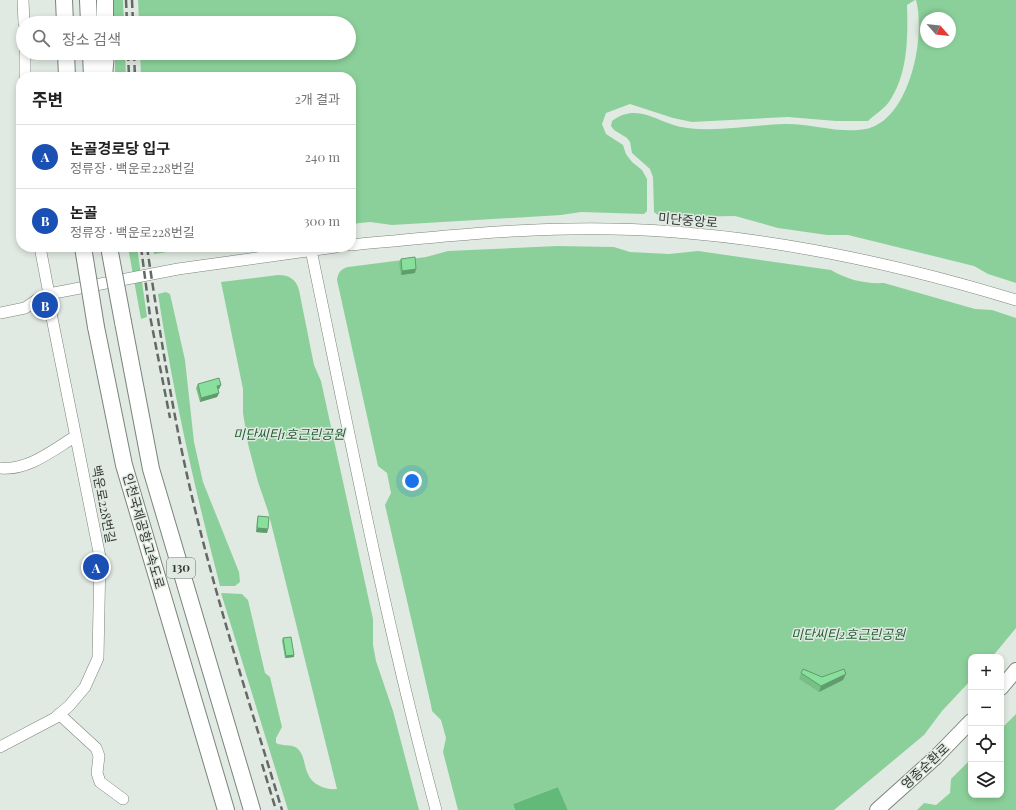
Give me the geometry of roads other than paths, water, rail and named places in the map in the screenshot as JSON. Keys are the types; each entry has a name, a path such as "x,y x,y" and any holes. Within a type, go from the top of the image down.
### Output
{"highway":[{"path":"64,0 64,16"},
{"path":"88,0 89,16"},
{"path":"105,0 105,16"},
{"path":"66,60 67,72"},
{"path":"91,60 92,72"},
{"path":"104,72 105,60"},
{"name":"인천국제공항고속도로","path":"84,252 96,327 124,465 226,810"},
{"name":"인천국제공항고속도로","path":"110,252 151,469 252,810"}],"main road":[{"path":"1004,684 1016,670"},
{"name":"영종순환로","path":"877,810 936,757 968,724"}],"street":[{"path":"23,0 24,16"},
{"path":"25,60 25,72"},
{"name":"미단중앙로","path":"356,245 510,230 572,229 649,231 700,235 793,246 879,263 943,279 1016,300"},
{"name":"백운로228번길","path":"0,746 59,714 85,687 98,658 100,557 51,313 41,252"},
{"path":"0,313 25,308 41,297 49,294 178,270 298,252"},
{"path":"311,252 370,530 408,700 436,810"},
{"path":"0,468 21,467 30,464 76,436"},
{"path":"59,714 96,748 100,756 97,773 100,782 123,799"}],"railway":[{"path":"126,0 127,16"},
{"path":"132,0 133,16"},
{"path":"128,60 129,72"},
{"path":"134,60 135,72"},
{"path":"142,252 150,316 170,418"},
{"path":"148,252 161,340 178,432 199,527 225,622 282,810"},
{"path":"262,764 276,810"}],"place":[{"name":"논골","path":"45,305"},
{"name":"논골경로당 입구","path":"96,567"}],"park label":[{"name":"미단씨티1호근린공원","path":"289,434"},
{"name":"미단씨티2호근린공원","path":"848,634"}]}
